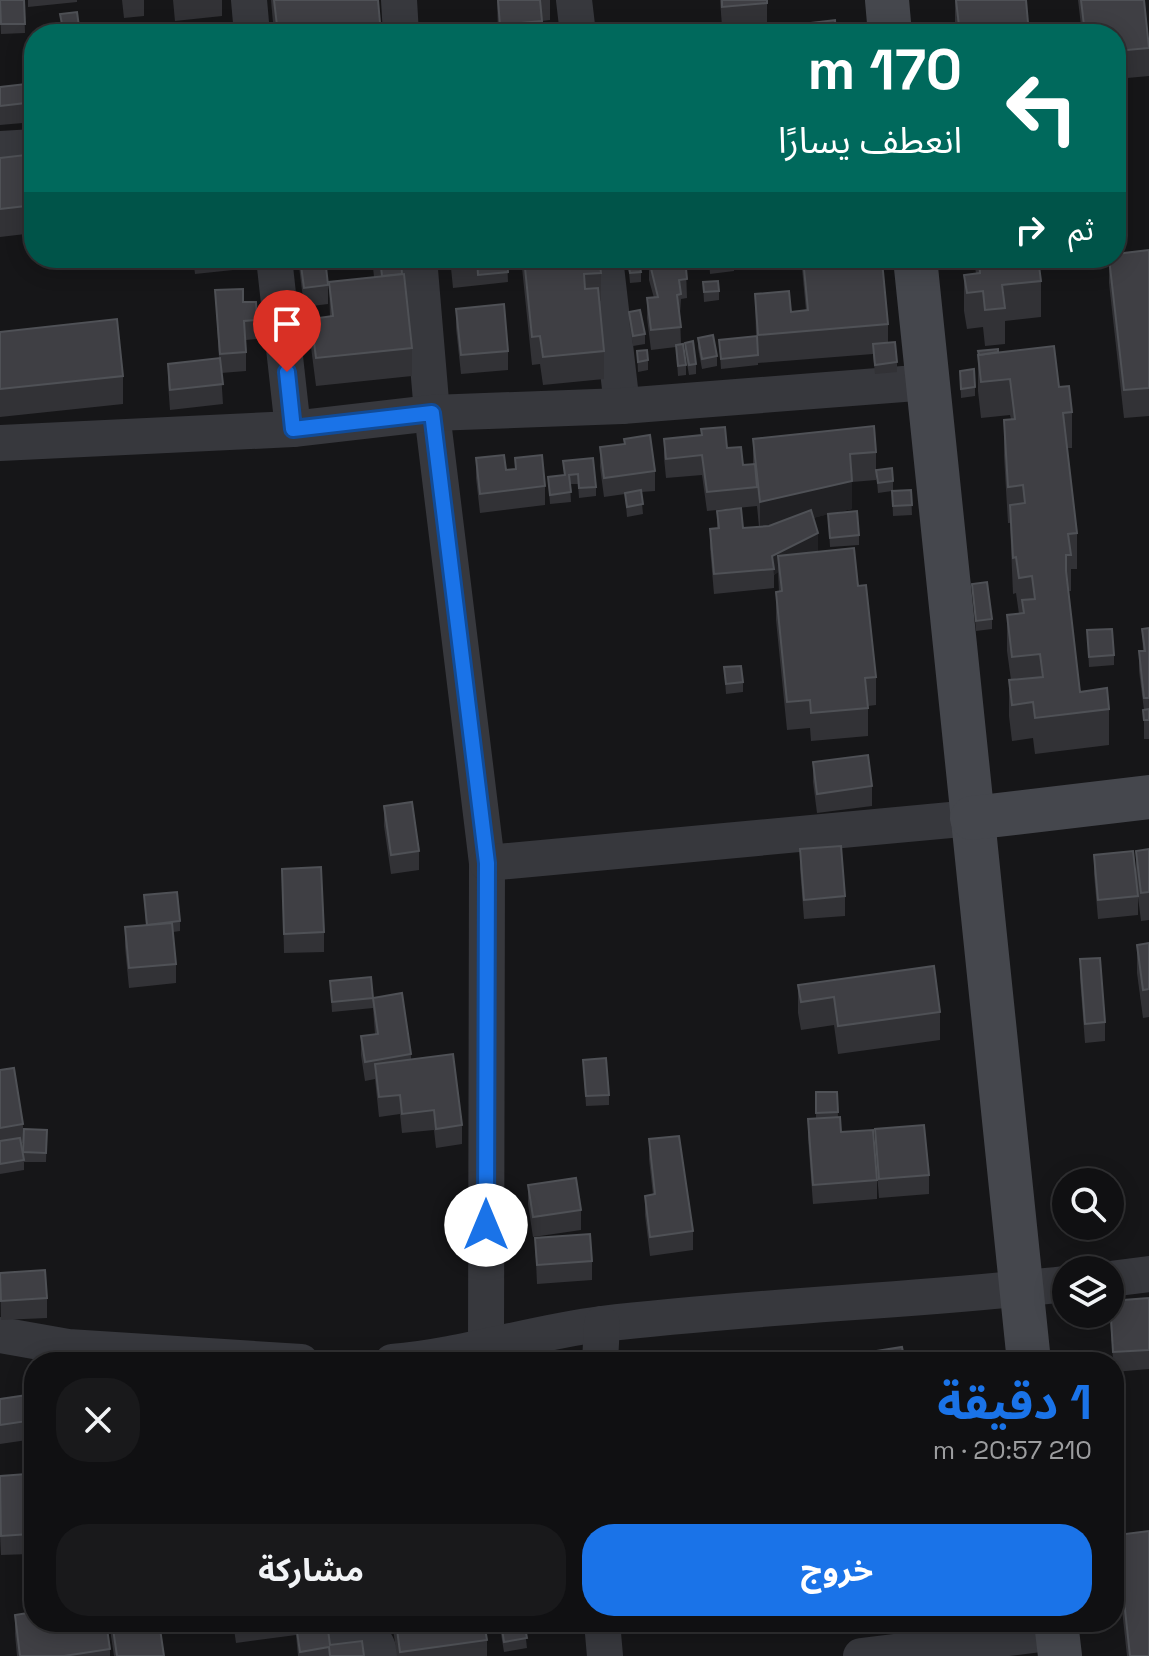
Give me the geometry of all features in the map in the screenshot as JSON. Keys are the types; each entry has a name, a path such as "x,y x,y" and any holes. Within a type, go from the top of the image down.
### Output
{"street":[{"path":"249,0 251,24"},
{"path":"399,0 400,24"},
{"path":"574,0 577,24"},
{"path":"887,0 889,24"},
{"path":"0,149 24,148"},
{"path":"275,268 293,429"},
{"path":"420,268 432,413 487,863 486,1346"},
{"path":"606,268 622,406"},
{"path":"916,268 1028,1352"},
{"path":"0,443 293,429 432,413 622,406 929,382"},
{"path":"487,863 972,818 1149,797"},
{"path":"1124,1277 1149,1274"},
{"path":"451,1352 602,1324 1052,1286"},
{"path":"601,1352 602,1324"},
{"path":"0,1335 68,1347 137,1352"},
{"path":"366,1632 375,1639 380,1656"},
{"path":"603,1632 605,1656"},
{"path":"861,1656 1057,1637"}],"building":[{"path":"0,0 24,0 25,24 1,24"},
{"path":"274,0 378,0 380,24 277,24"},
{"path":"498,0 540,0 542,21 500,24"},
{"path":"722,0 767,0 767,3 722,7"},
{"path":"956,0 1026,0 1028,24 959,24"},
{"path":"1081,0 1144,0 1149,48 1126,50 1126,24 1084,24"},
{"path":"77,12 79,24 62,24 60,14"},
{"path":"835,20 835,24 801,24"},
{"path":"24,84 24,103 0,106 0,87"},
{"path":"24,155 24,206 0,209 0,158"},
{"path":"1149,250 1149,388 1124,390 1110,268 1126,268 1126,253"},
{"path":"301,268 326,268 328,285 304,288"},
{"path":"381,268 402,268 402,274 382,276"},
{"path":"478,268 508,268 508,272 478,275"},
{"path":"525,268 600,268 601,273 584,274 585,289 598,288 604,351 543,357 540,336 532,337"},
{"path":"629,268 640,268 641,272 630,273"},
{"path":"651,268 686,268 687,279 679,280 681,294 677,295 681,327 651,330 647,298 658,297"},
{"path":"804,268 883,268 888,324 758,335 755,294 789,291 791,312 808,310"},
{"path":"980,268 1039,268 1041,281 1002,285 1005,308 985,310 983,291 967,293 964,275 980,273"},
{"path":"404,274 412,348 316,358 311,319 333,316 329,282"},
{"path":"718,281 719,291 704,292 703,282"},
{"path":"243,289 243,302 256,302 257,320 244,321 246,352 220,354 215,290"},
{"path":"504,304 508,351 461,355 456,309"},
{"path":"640,310 645,334 633,336 629,312"},
{"path":"117,319 123,376 0,389 0,332"},
{"path":"713,335 717,356 702,359 698,338"},
{"path":"757,336 758,355 721,359 719,340"},
{"path":"693,341 696,364 689,365 685,343"},
{"path":"895,342 897,362 875,365 873,344"},
{"path":"683,344 686,365 678,366 676,345"},
{"path":"1054,346 1059,387 1069,386 1072,412 1063,413 1077,533 1068,534 1071,555 1066,555 1066,571 1080,692 1107,688 1109,709 1035,718 1033,702 1012,705 1009,680 1043,677 1040,654 1012,657 1007,615 1024,613 1022,600 1035,599 1032,576 1019,578 1016,557 1013,558 1010,505 1025,503 1023,485 1008,487 1004,420 1015,419 1010,379 981,382 978,355"},
{"path":"998,349 998,352 979,355 978,351"},
{"path":"647,350 648,360 638,362 637,351"},
{"path":"220,358 223,384 170,390 168,364"},
{"path":"974,369 975,387 961,389 960,371"},
{"path":"874,426 876,452 850,454 852,481 760,502 753,439"},
{"path":"725,427 727,448 741,447 743,465 755,464 757,487 707,492 702,455 666,459 664,439 702,435 701,429"},
{"path":"650,435 655,471 604,478 600,447 625,444 624,439"},
{"path":"504,455 506,470 516,469 515,458 542,455 545,486 480,494 476,458"},
{"path":"593,458 596,487 579,488 578,474 569,475 571,492 550,495 548,477 565,475 563,461"},
{"path":"892,468 893,481 878,483 876,470"},
{"path":"641,490 643,504 627,507 625,493"},
{"path":"911,490 912,505 893,506 892,491"},
{"path":"741,508 743,528 769,526 811,510 818,533 772,556 774,569 714,574 710,529 719,528 717,511"},
{"path":"857,511 859,535 830,538 828,514"},
{"path":"854,548 858,586 866,585 876,677 865,678 868,708 811,713 810,700 787,702 776,592 782,591 778,556"},
{"path":"987,582 992,619 976,621 972,584"},
{"path":"1149,628 1149,698 1144,698 1139,651 1145,651 1142,629"},
{"path":"1112,629 1114,655 1089,657 1087,630"},
{"path":"741,666 743,682 726,684 724,667"},
{"path":"1149,709 1149,720 1144,720 1143,710"},
{"path":"868,755 872,786 817,794 813,762"},
{"path":"412,802 419,851 391,855 384,806"},
{"path":"841,846 845,896 804,900 800,849"},
{"path":"1149,849 1149,892 1141,893 1136,851"},
{"path":"1133,851 1138,896 1098,900 1094,855"},
{"path":"321,867 324,932 284,934 282,869"},
{"path":"177,892 180,921 147,925 144,895"},
{"path":"172,923 176,964 129,968 125,927"},
{"path":"1149,943 1149,989 1143,990 1137,945"},
{"path":"1100,958 1105,1022 1085,1024 1080,959"},
{"path":"934,966 940,1012 838,1026 834,997 801,1002 798,985"},
{"path":"371,977 373,998 332,1002 330,981"},
{"path":"402,993 411,1054 365,1062 361,1036 378,1034 373,998"},
{"path":"453,1054 462,1125 436,1129 434,1110 402,1114 400,1095 379,1097 375,1064"},
{"path":"606,1058 609,1095 586,1096 583,1060"},
{"path":"14,1068 23,1124 0,1128 0,1070"},
{"path":"816,1092 837,1092 838,1112 816,1113"},
{"path":"840,1117 841,1132 873,1130 877,1180 813,1185 808,1119"},
{"path":"924,1125 929,1175 879,1179 875,1129"},
{"path":"24,1129 47,1130 46,1153 23,1152"},
{"path":"679,1136 693,1231 650,1237 645,1196 655,1194 649,1139"},
{"path":"20,1138 24,1160 0,1164 0,1141"},
{"path":"576,1178 581,1210 533,1217 528,1185"},
{"path":"590,1234 592,1261 537,1265 535,1238"},
{"path":"45,1270 47,1298 1,1301 0,1273"},
{"path":"1149,1298 1149,1350 1113,1352 1112,1328 1124,1328 1124,1300"},
{"path":"902,1347 903,1352 870,1352"},
{"path":"24,1395 24,1421 0,1425 0,1399"},
{"path":"24,1474 24,1534 1,1536 0,1476"},
{"path":"1149,1531 1149,1656 1130,1656 1124,1600 1124,1534"},
{"path":"24,1614 24,1632 107,1632 110,1649 64,1656 20,1656 15,1615"},
{"path":"113,1632 160,1632 164,1656 117,1656"},
{"path":"297,1632 328,1632 330,1645 362,1641 364,1656 330,1656 329,1647 300,1652"},
{"path":"397,1632 486,1632 487,1640 400,1652"},
{"path":"502,1632 526,1632 527,1638 504,1642"}],"route":[{"path":"287,372 293,429 432,413 487,863 486,1225"}]}
